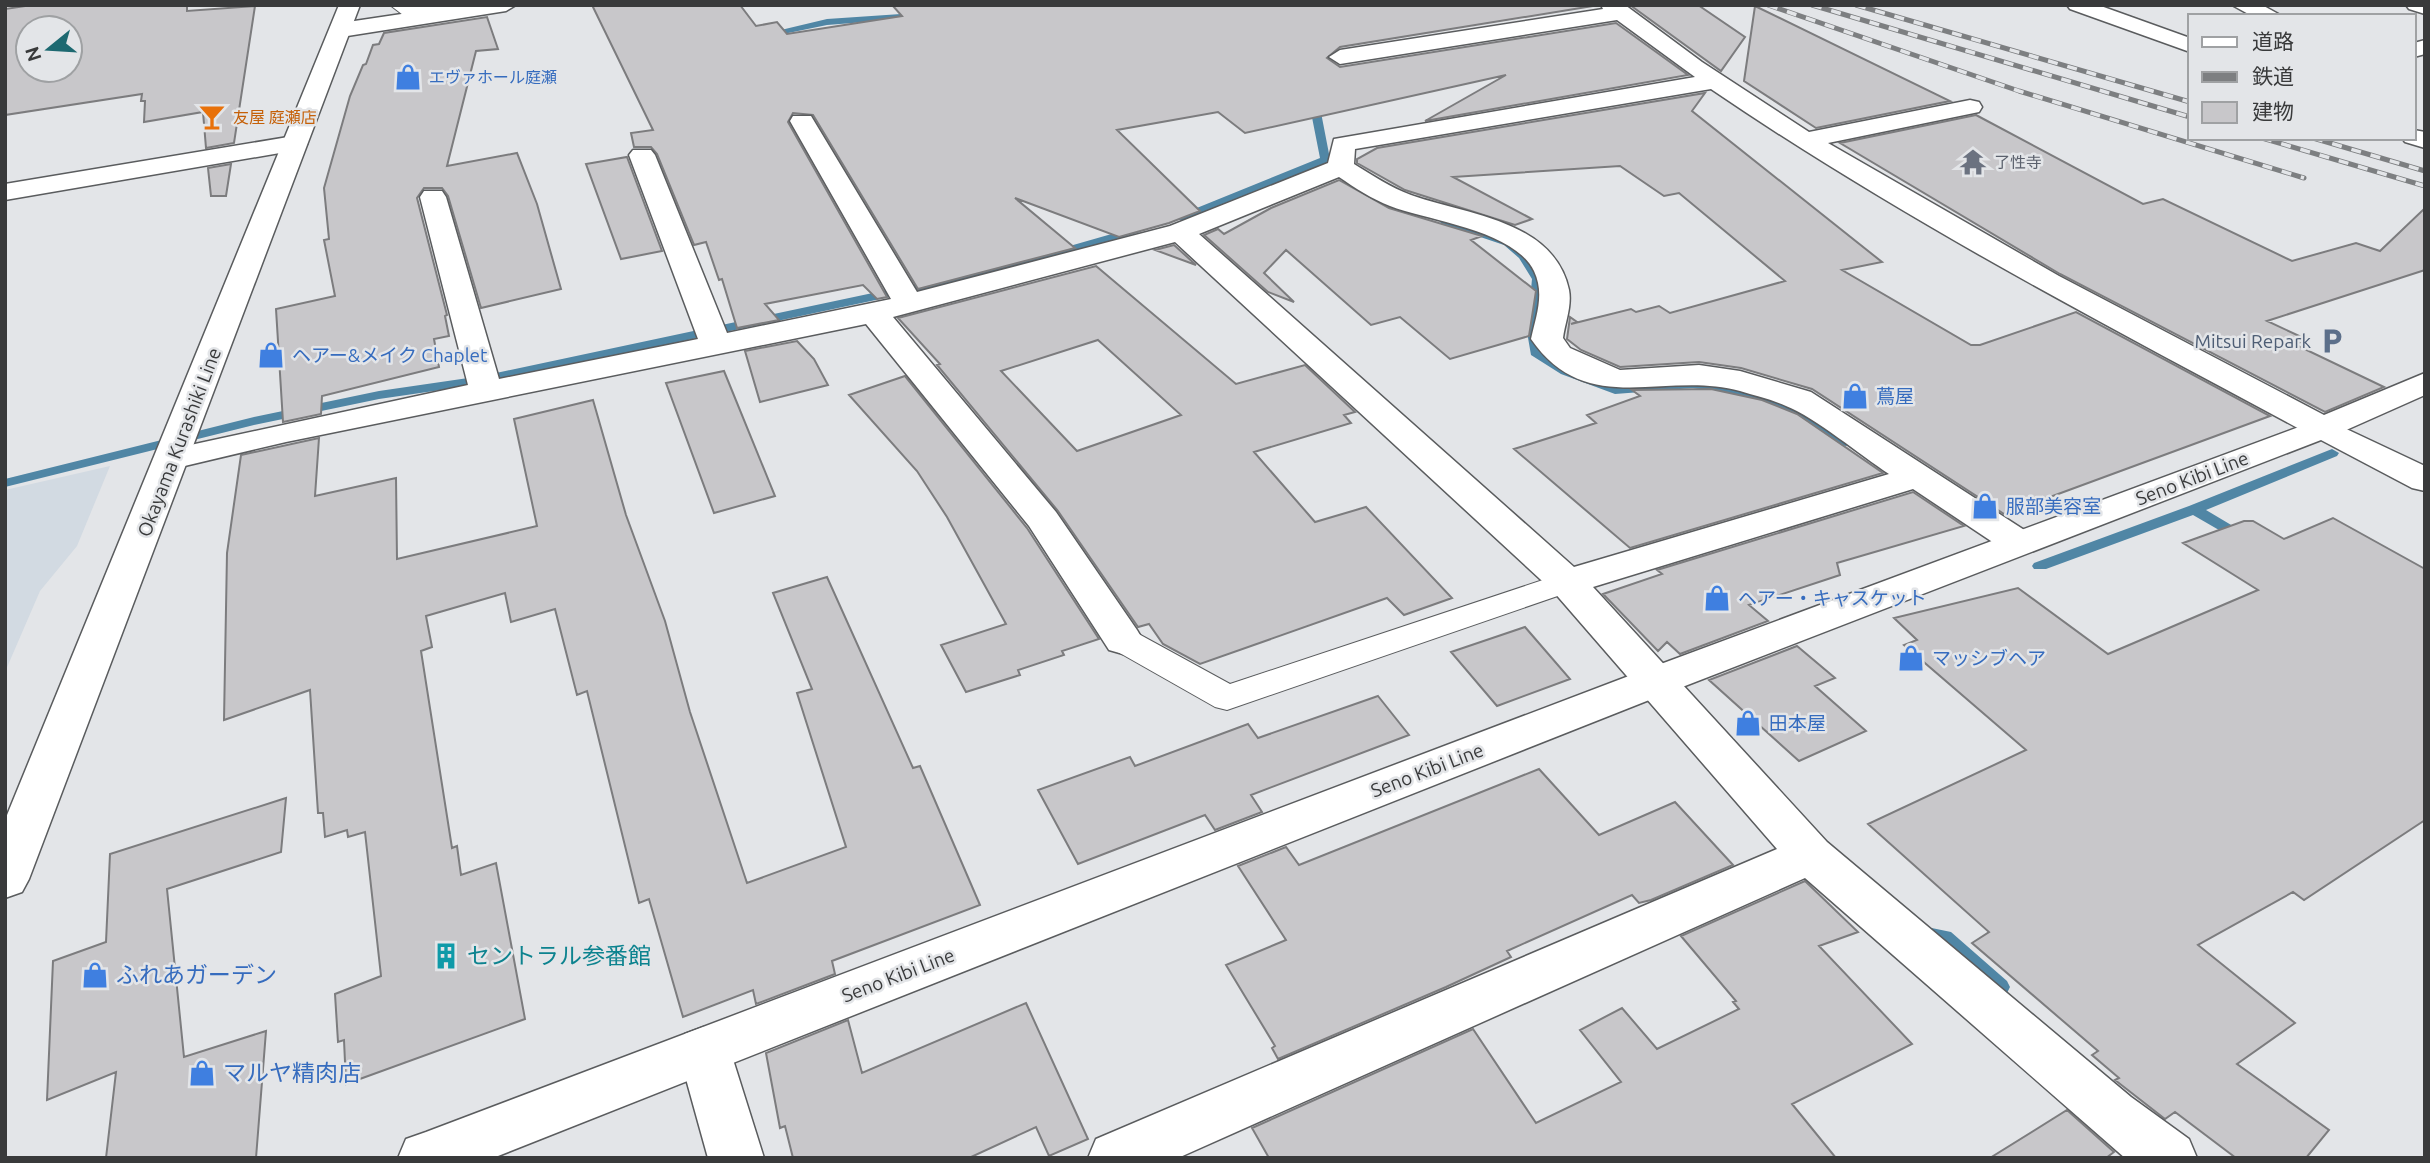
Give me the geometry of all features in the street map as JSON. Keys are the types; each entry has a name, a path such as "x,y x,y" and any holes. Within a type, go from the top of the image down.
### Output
{"street":[{"path":"345,18 506,5"},
{"path":"2077,5 2188,44"},
{"path":"2242,5 2267,14"},
{"path":"2416,5 2425,8"},
{"path":"1340,57 1615,9 1714,81 1806,141 1994,252 2425,480"},
{"name":"Okayama Kurashiki Line","path":"5,879 345,18"},
{"path":"178,445 286,432 486,391 712,333 873,313 901,290 1013,278 1180,232 1330,171 1343,144 1714,81"},
{"path":"1806,141 1970,107"},
{"path":"802,121 901,290"},
{"path":"5,192 294,144"},
{"path":"642,155 712,333"},
{"path":"1330,171 1400,200 1506,233 1525,244 1545,264 1554,292 1547,339 1559,355 1592,372 1618,380 1699,375 1740,381 1799,398 1904,481 2019,543"},
{"path":"433,197 486,391"},
{"path":"1180,232 1567,582 1810,855 2112,1115 2169,1158"},
{"path":"873,313 1043,520 1123,640"},
{"name":"Seno Kibi Line","path":"426,1158 1657,681 2323,428 2425,383"},
{"path":"1567,582 1904,481"},
{"path":"1116,1158 1810,855"},
{"path":"704,1051 736,1158"}],"lane":[{"path":"398,5 407,13 457,5"},
{"path":"1123,640 1227,698 1567,582"}],"shaded area":[{"path":"110,466 77,546 40,591 5,672 5,490"}],"building":[{"path":"32,5 187,5 187,11 255,6 234,143 206,148 203,112 144,122 145,101 141,101 142,94 5,115 5,9"},
{"path":"592,5 740,5 756,26 777,22 787,34 902,16 892,5 1599,5 1340,47 1327,58 1340,67 1616,23 1688,75 1425,121 1506,75 1245,133 1218,112 1117,130 1200,211 1119,237 1015,198 1075,248 918,289 813,115 793,113 788,122 887,297 877,299 863,285 765,304 779,320 737,328 722,279 719,280 706,242 694,245 657,154 651,147 634,147 631,133 653,130"},
{"path":"1630,5 1698,5 1745,37 1721,71"},
{"path":"1755,6 1950,101 1816,128 1744,81"},
{"path":"487,17 498,49 476,51 447,166 517,153 537,204 561,289 481,308 448,196 442,188 424,188 417,198 447,315 449,336 434,339 439,367 322,396 321,414 283,422 276,309 335,296 324,240 329,239 324,188 350,96 373,45 379,44 384,33"},
{"path":"1705,93 1692,111 1882,262 1842,270 1971,345 1980,345 2076,312 2270,416 2004,514 1812,389 1741,368 1699,362 1620,367 1581,350 1567,339 1570,317 1577,322 1571,324 1631,309 1636,312 1659,306 1670,313 1785,281 1679,193 1664,196 1620,166 1453,177 1532,219 1515,225 1405,190 1357,163 1357,159 1377,148"},
{"path":"1976,115 2143,204 2163,199 2292,261 2356,243 2380,251 2425,208 2425,270 2267,321 2308,340 2294,344 2384,387 2325,412 2060,274 1840,143"},
{"path":"627,157 662,251 621,259 586,164"},
{"path":"231,164 226,196 211,196 208,168"},
{"path":"1339,180 1389,208 1482,236 1471,240 1536,291 1529,336 1450,359 1400,317 1371,325 1286,250 1264,273 1294,302 1268,292 1204,235 1218,229 1224,234 1271,208"},
{"path":"1174,245 1196,265 1155,250"},
{"path":"1096,266 1236,384 1305,365 1355,412 1344,415 1351,423 1254,452 1315,522 1366,507 1452,598 1404,615 1387,598 1200,664 1163,644 1149,624 1138,627 1058,511 937,365 940,364 898,318","holes":["1098,340 1181,415 1077,451 1001,371"]},
{"path":"797,341 814,359 828,385 760,402 745,351"},
{"path":"724,371 775,496 714,513 666,383"},
{"path":"905,376 1027,528 1099,639 1062,651 1064,655 1018,670 1020,675 966,692 941,645 1006,624 947,517 917,471 849,395"},
{"path":"1711,389 1762,400 1797,414 1883,473 1630,548 1514,449 1596,423 1587,415 1640,396 1632,390"},
{"path":"593,400 626,515 665,621 690,712 747,883 846,847 797,693 812,689 773,593 827,577 913,768 920,766 980,905 832,961 835,974 756,1004 753,990 683,1017 649,899 639,903 587,691 577,695 555,609 511,622 505,593 426,616 432,647 421,651 452,848 457,846 461,875 496,863 525,1019 346,1084 344,1040 338,1042 335,994 381,976 365,832 348,837 347,830 325,837 323,813 318,813 310,690 224,720 227,553 241,455 319,438 315,496 396,478 397,559 537,526 514,419"},
{"path":"1913,492 1964,526 1837,563 1840,575 1749,605 1768,621 1680,654 1667,642 1658,651 1603,594 1662,574 1657,570"},
{"path":"2333,518 2425,569 2425,820 2304,900 2293,892 2198,945 2295,1023 2237,1064 2329,1130 2306,1158 2236,1158 2175,1112 2165,1119 2115,1080 2119,1078 2092,1055 2098,1051 1972,943 1989,932 1868,824 2026,750 1904,645 1917,640 1894,618 2018,588 2108,654 2258,590 2183,543 2244,521 2253,521 2284,539"},
{"path":"1525,627 1570,679 1497,706 1451,652"},
{"path":"1797,646 1835,678 1815,686 1866,731 1799,761 1709,680"},
{"path":"1378,696 1409,735 1251,795 1262,812 1215,830 1205,815 1078,864 1038,790 1130,757 1135,766 1248,724 1258,738"},
{"path":"1539,769 1599,835 1675,802 1733,865 1651,900 1639,903 1632,895 1507,951 1511,957 1278,1059 1272,1048 1275,1046 1226,965 1286,940 1238,866 1286,847 1299,865"},
{"path":"286,798 281,852 167,889 184,1057 266,1031 256,1158 106,1158 116,1072 47,1100 53,961 106,942 110,854"},
{"path":"1805,881 1858,932 1819,946 1912,1044 1792,1104 1836,1158 1269,1158 1252,1128 1473,1029 1536,1123 1621,1082 1580,1030 1622,1008 1657,1049 1739,1009 1733,1002 1736,1001 1681,936"},
{"path":"1026,1003 1088,1139 1049,1156 1036,1127 969,1158 793,1158 785,1126 780,1128 766,1053 848,1020 862,1073"},
{"path":"2067,1110 2114,1152 2106,1158 1990,1158"}],"waterway":[{"path":"764,35 827,22 901,17"},
{"path":"1313,97 1326,157 1324,160"},
{"path":"1181,218 1324,160"},
{"path":"1324,160 1330,164"},
{"path":"1446,222 1508,243 1524,256 1538,279 1533,332 1537,355 1566,371 1615,390 1693,384 1745,392 1788,405 1846,442"},
{"path":"5,483 254,421 379,395 482,380 1002,269 1136,230"},
{"path":"2194,509 2332,453"},
{"path":"2040,566 2194,509"},
{"path":"2194,509 2243,538"},
{"path":"1922,934 1944,938 2000,987"}],"railway":[{"path":"1768,5 2019,91 2304,178"},
{"path":"1812,5 2188,116"},
{"path":"1856,5 2188,101"},
{"path":"2269,140 2425,186"},
{"path":"2320,140 2425,171"}],"place":[{"name":"エヴァホール庭瀬","path":"408,77"},
{"name":"友屋 庭瀬店","path":"212,117"},
{"name":"了性寺","path":"1973,162"},
{"name":"Mitsui Repark","path":"2332,341"},
{"name":"ヘアー&メイク Chaplet","path":"271,355"},
{"name":"蔦屋","path":"1855,396"},
{"name":"服部美容室","path":"1985,506"},
{"name":"ヘアー・キャスケット","path":"1717,598"},
{"name":"マッシブヘア","path":"1911,658"},
{"name":"田本屋","path":"1748,723"},
{"name":"セントラル参番館","path":"446,956"},
{"name":"ふれあガーデン","path":"95,975"},
{"name":"マルヤ精肉店","path":"202,1073"}]}
